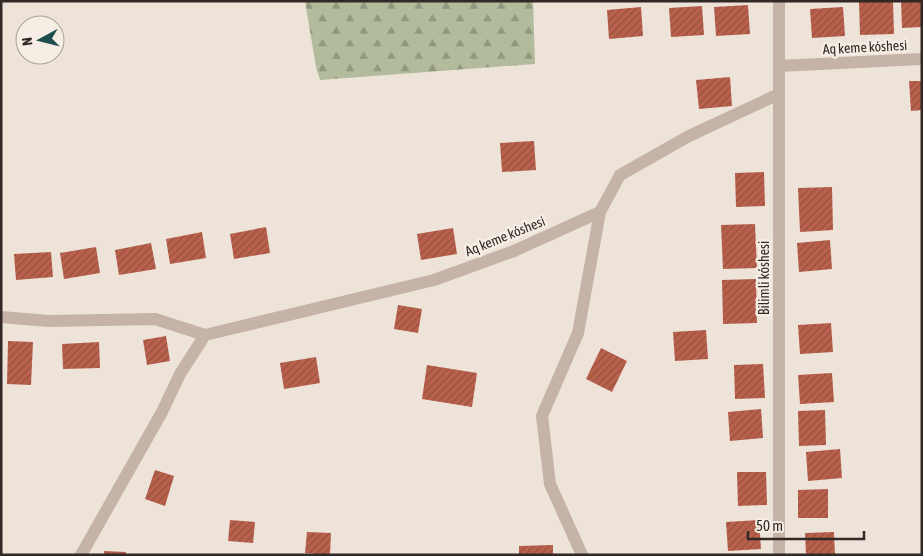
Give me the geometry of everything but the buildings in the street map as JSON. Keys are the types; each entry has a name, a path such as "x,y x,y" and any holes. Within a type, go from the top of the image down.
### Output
{"street":[{"name":"Bilimli kóshesi","path":"779,1 779,555"},
{"name":"Aq keme kóshesi","path":"779,66 922,59"},
{"path":"582,555 550,484 542,416 578,333 600,212 620,175 689,136 779,94"},
{"name":"Aq keme kóshesi","path":"205,335 434,280 514,251 600,212"},
{"path":"1,317 49,321 155,319 205,335 180,374 162,412 81,555"}],"green space":[{"path":"305,1 533,1 535,64 320,80 316,67"}]}
